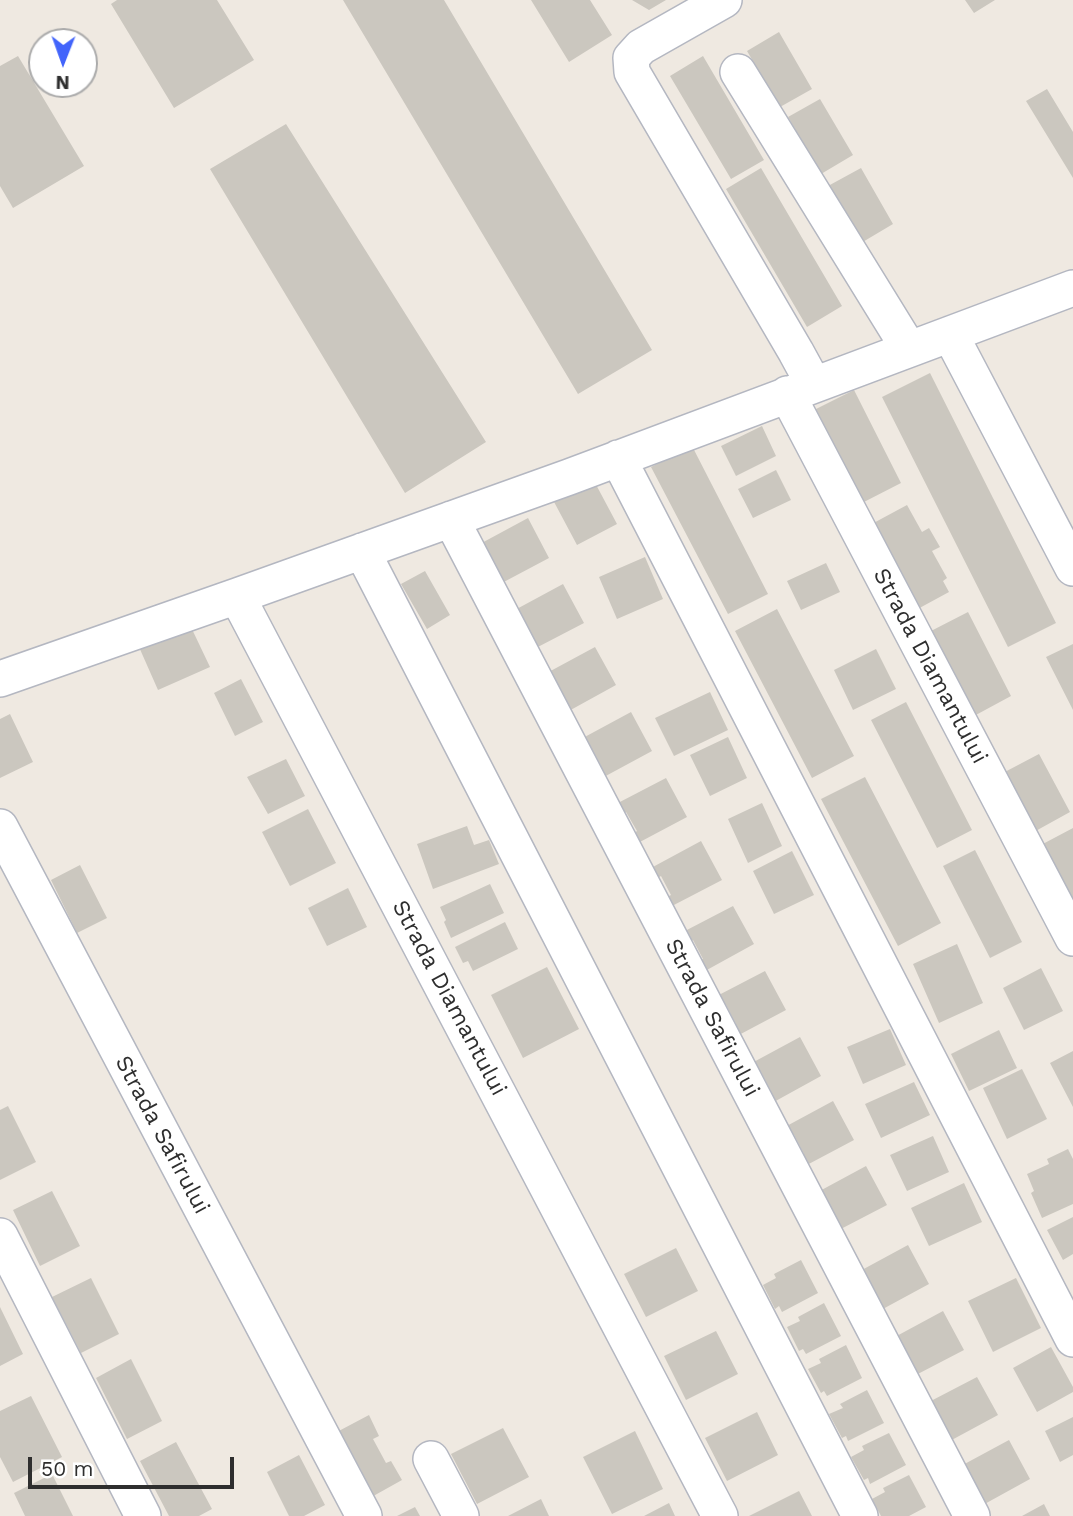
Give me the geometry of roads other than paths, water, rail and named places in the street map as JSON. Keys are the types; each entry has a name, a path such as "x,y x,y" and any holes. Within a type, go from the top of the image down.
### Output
{"street":[{"name":"Strada Diamantului","path":"724,0 641,47 631,58 632,72 796,352 801,390 1073,937"},
{"path":"738,72 909,349"},
{"path":"0,679 451,519 1073,288"},
{"path":"950,334 1073,568"},
{"path":"618,458 1073,1339"},
{"name":"Strada Safirului","path":"451,519 972,1516"},
{"path":"362,551 860,1516"},
{"name":"Strada Diamantului","path":"237,596 720,1516"},
{"name":"Strada Safirului","path":"0,827 364,1516"},
{"path":"0,1236 142,1516"},
{"path":"431,1459 461,1516"}]}
